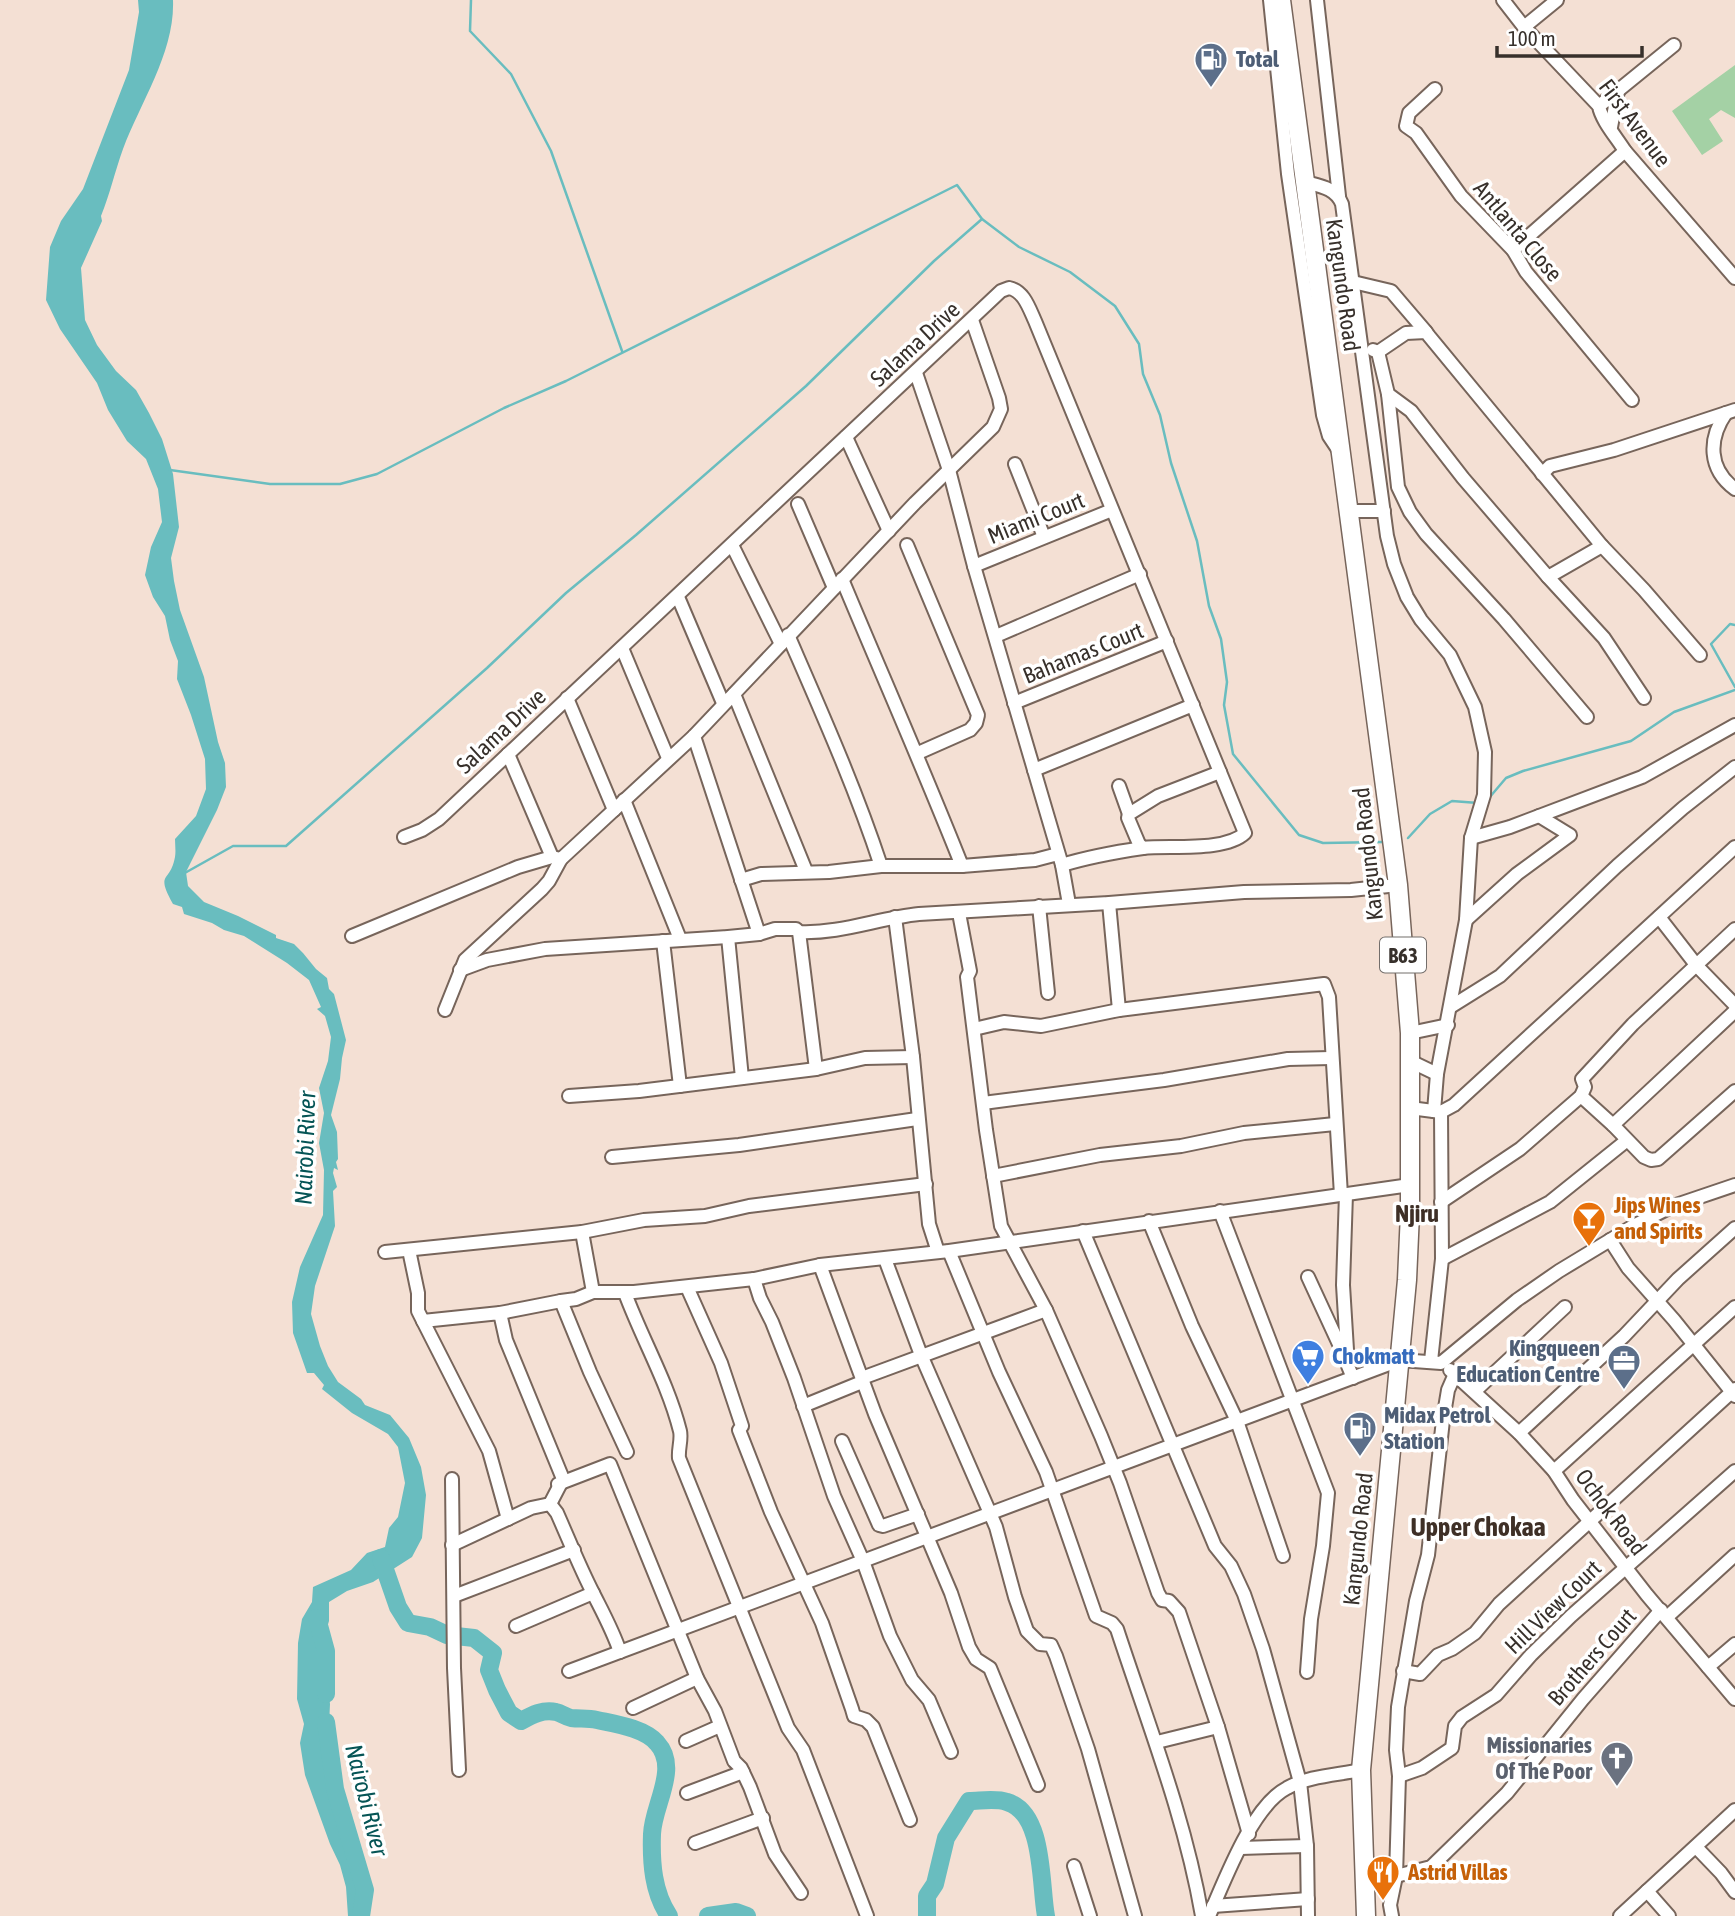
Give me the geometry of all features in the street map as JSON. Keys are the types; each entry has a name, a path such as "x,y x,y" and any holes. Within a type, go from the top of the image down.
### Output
{"highway":[{"name":"Kangundo Road","path":"1281,0 1398,885 1410,1033 1407,1280 1361,1770 1366,1916"}],"street":[{"path":"1270,0 1288,174 1323,415 1329,436 1341,454"},
{"path":"1318,0 1339,196 1363,346 1387,536 1407,597 1421,620 1450,655 1475,707 1485,752 1484,795 1471,838 1466,920 1452,1006 1437,1074 1442,1259 1436,1362"},
{"name":"First Avenue","path":"1503,0 1524,27 1599,106 1601,116 1625,151 1734,274"},
{"path":"1524,27 1557,0"},
{"path":"1599,106 1674,46"},
{"name":"Antlanta Close","path":"1435,89 1409,113 1406,126 1416,134 1461,196 1513,250 1526,272 1632,400"},
{"path":"1611,127 1618,91"},
{"path":"1513,250 1625,151"},
{"path":"1305,182 1326,187 1339,196"},
{"path":"1353,282 1391,291 1602,546 1700,655"},
{"name":"Salama Drive","path":"404,837 432,825 1001,291 1009,288 1016,290 1025,301 1245,833 1229,843 1143,848"},
{"path":"352,936 518,867 557,858 694,736 838,583 993,428 1001,409 999,398 972,320"},
{"path":"1378,352 1406,333 1426,332"},
{"path":"1363,346 1378,352"},
{"path":"1378,352 1388,394 1398,487 1410,512 1426,534 1504,619 1587,717"},
{"path":"916,373 949,470 974,566 1060,860 1069,904"},
{"path":"1388,394 1411,411 1463,478 1604,638 1644,698"},
{"path":"1542,474 1550,466 1614,450 1730,411"},
{"path":"1730,411 1718,424 1712,443 1721,476 1735,489"},
{"path":"846,437 889,531"},
{"path":"1015,464 1044,537"},
{"path":"798,504 918,753 962,866"},
{"name":"Miami Court","path":"974,566 1112,510"},
{"path":"1348,511 1384,511"},
{"path":"732,545 827,725 871,834 881,866"},
{"path":"907,545 978,715 970,730 918,753"},
{"path":"1548,577 1602,546"},
{"path":"996,636 1140,574"},
{"path":"678,597 723,703"},
{"name":"Bahamas Court","path":"1014,703 1167,641"},
{"path":"622,648 668,758"},
{"path":"734,694 806,871"},
{"path":"567,698 680,939"},
{"path":"1034,770 1193,705"},
{"path":"1471,838 1539,816 1642,777 1735,725"},
{"path":"694,736 759,934"},
{"path":"445,1010 465,960 542,889 555,872 557,858 508,754"},
{"path":"1452,1006 1500,976 1617,866 1735,767"},
{"path":"1129,814 1158,796 1220,772"},
{"path":"1119,786 1128,818 1143,848"},
{"path":"1466,920 1517,874 1570,835 1539,816"},
{"path":"1410,1108 1438,1111 1454,1105 1735,847"},
{"path":"741,880 761,874 829,872 881,866 962,866 1060,860 1143,848"},
{"path":"460,970 487,960 545,949 728,937 759,934 775,929 796,929 799,932 848,928 895,917 1244,892 1351,890 1398,885"},
{"path":"1109,903 1119,1010"},
{"path":"1039,906 1048,993"},
{"path":"959,913 970,971 967,977 1001,1226 1046,1310 1113,1467 1158,1592 1162,1600 1169,1601 1178,1612 1218,1727 1249,1834"},
{"path":"895,917 913,1057 929,1224 984,1333 1052,1489 1096,1615 1112,1623 1117,1629 1157,1742 1187,1845 1202,1916"},
{"path":"1659,917 1735,1005"},
{"path":"1441,1202 1520,1149 1581,1096 1585,1087 1582,1079 1633,1024 1735,929"},
{"path":"799,932 816,1069"},
{"path":"728,937 742,1078"},
{"path":"663,941 680,1086"},
{"path":"974,1029 1004,1022 1041,1026 1119,1010 1324,984 1329,997 1335,1124 1343,1195 1343,1285 1350,1372"},
{"path":"1613,1125 1735,1011"},
{"path":"1410,1033 1448,1025"},
{"path":"569,1096 639,1091 816,1069 865,1058 913,1057"},
{"path":"983,1103 1164,1080 1288,1059 1331,1058"},
{"path":"1410,1061 1437,1074"},
{"path":"1581,1096 1613,1125 1626,1141 1651,1160 1658,1159 1735,1091"},
{"path":"612,1157 738,1145 917,1119"},
{"path":"993,1175 1100,1155 1181,1146 1244,1133 1335,1124"},
{"path":"1442,1259 1550,1202 1626,1141"},
{"path":"386,1252 582,1232 645,1220 705,1216 749,1206 926,1184"},
{"path":"424,1321 576,1299 593,1292 625,1293 754,1279 820,1265 1010,1242 1410,1185"},
{"path":"569,1671 926,1535 1291,1401 1350,1372 1400,1360 1436,1362 1559,1270 1673,1206 1735,1185"},
{"path":"1220,1212 1328,1493 1323,1546 1311,1619 1307,1672"},
{"path":"1149,1221 1192,1326 1237,1421 1283,1556"},
{"path":"1519,1433 1735,1228"},
{"path":"1083,1231 1174,1444 1214,1546 1231,1566 1263,1648 1300,1782 1307,1846 1308,1916"},
{"path":"582,1232 593,1292"},
{"path":"1403,1671 1420,1674 1438,1655 1475,1633 1499,1604 1588,1520 1734,1392 1628,1268 1610,1240"},
{"path":"409,1251 418,1293 418,1311 488,1451 508,1519"},
{"path":"885,1258 921,1355 990,1513 1027,1631 1040,1644 1051,1645 1073,1702 1135,1916"},
{"path":"820,1265 862,1380 951,1593 969,1647 976,1660 991,1671 1038,1785"},
{"path":"1308,1277 1350,1372"},
{"path":"754,1279 834,1496 863,1561 890,1636 912,1680 929,1700 951,1752"},
{"path":"687,1287 721,1363 742,1426 739,1430 771,1512 822,1623 852,1709 855,1716 866,1720 873,1727 910,1820"},
{"path":"625,1293 680,1431 679,1458 788,1728 803,1750 867,1916"},
{"path":"561,1301 627,1452"},
{"path":"1475,1391 1565,1307"},
{"path":"1554,1471 1735,1307"},
{"path":"803,1406 921,1355 1046,1310"},
{"path":"500,1312 506,1340 562,1479 550,1504"},
{"name":"Ochok Road","path":"1436,1362 1475,1391 1554,1471 1588,1520 1735,1699"},
{"path":"1392,1916 1390,1905 1396,1877 1399,1776 1396,1731 1403,1671 1428,1555 1443,1420 1448,1390 1455,1374"},
{"path":"842,1441 879,1525 918,1514"},
{"path":"558,1484 610,1464 697,1678 734,1761 743,1772 775,1854 801,1893"},
{"name":"Hill View Court","path":"1399,1776 1422,1768 1452,1748 1455,1726 1462,1717 1496,1695 1551,1635 1735,1471"},
{"path":"453,1479 454,1668 459,1770"},
{"path":"452,1545 531,1508 550,1504"},
{"path":"550,1504 558,1513 593,1593 606,1615 620,1652"},
{"path":"454,1596 574,1550"},
{"name":"Brothers Court","path":"1365,1879 1396,1877 1430,1867 1502,1798 1626,1648 1735,1555"},
{"path":"516,1626 593,1593"},
{"path":"1708,1667 1735,1644"},
{"path":"633,1708 697,1678"},
{"path":"687,1741 720,1726"},
{"path":"1157,1742 1218,1727"},
{"path":"1211,1911 1264,1807 1278,1794 1300,1782 1361,1770"},
{"path":"687,1793 743,1772"},
{"path":"1620,1916 1735,1810"},
{"path":"695,1843 763,1818"},
{"path":"1241,1848 1307,1846"},
{"path":"1696,1847 1735,1892"},
{"path":"1074,1866 1090,1916"},
{"path":"1647,1891 1669,1916"},
{"path":"1211,1911 1308,1899"}],"green space":[{"path":"1735,65 1735,118 1721,110 1709,119 1723,141 1702,155 1672,111"}],"water":[{"path":"138,0 173,0 169,38 156,76 123,149 101,216 102,221 81,268 85,320 97,345 116,371 136,390 162,439 173,474 179,527 171,558 174,581 180,610 204,677 225,763 226,787 186,872 188,886 204,902 276,935 276,938 294,944 327,978 329,989 334,994 346,1040 331,1115 337,1132 338,1159 338,1170 334,1168 333,1173 337,1187 333,1191 335,1226 315,1286 311,1314 320,1346 338,1382 365,1405 390,1415 409,1438 421,1467 426,1495 422,1538 412,1557 373,1582 347,1591 329,1602 329,1621 322,1644 330,1704 328,1747 331,1776 339,1799 337,1812 355,1857 362,1916 348,1916 346,1887 340,1865 305,1775 300,1743 304,1724 297,1699 298,1643 302,1619 312,1602 313,1587 351,1570 367,1553 385,1547 389,1528 398,1517 405,1483 398,1447 388,1434 352,1413 322,1389 324,1385 314,1373 307,1373 293,1333 292,1302 300,1267 323,1215 324,1170 319,1143 324,1113 319,1088 328,1061 331,1037 325,1016 317,1009 321,1007 309,980 244,936 184,914 182,907 173,904 165,887 165,878 175,857 175,839 196,816 206,789 205,759 177,679 178,661 165,616 153,597 145,575 151,547 162,522 158,489 146,459 127,441 108,410 97,383 60,329 46,300 50,247 61,221 83,189 129,70 139,12"}],"waterway":[{"path":"471,0 470,31 511,74 551,151 622,351"},
{"path":"170,470 270,484 340,484 377,474 504,408 566,381 957,185 982,219 1019,247 1070,272 1115,306 1139,344 1143,374 1160,415 1171,463 1197,541 1209,606 1221,639 1227,682 1224,705 1233,754 1299,835 1323,843 1384,842"},
{"path":"183,874 233,846 286,846 487,668 566,593 806,386 934,261 982,219"},
{"path":"1735,625 1730,624 1711,644 1735,687"},
{"path":"1489,798 1506,778 1631,741 1674,712 1735,690"},
{"path":"1408,838 1430,814 1452,801 1478,803"},
{"path":"381,1558 398,1607 408,1623 430,1627 447,1635 474,1638 493,1653 489,1670 509,1713 521,1721 547,1711 571,1718 597,1720 637,1730 657,1743 663,1753 666,1775 653,1823 653,1866 659,1897 669,1916"},
{"name":"Nairobi River","path":"317,1618 326,1651 326,1694"},
{"name":"Nairobi River","path":"326,1722 335,1789 365,1890 361,1916"},
{"path":"927,1916 927,1896 935,1884 946,1838 969,1801 993,1800 1007,1802 1019,1809 1028,1820 1038,1852 1046,1916"},
{"path":"708,1916 736,1912 747,1916"}],"place":[{"name":"Total","path":"1211,89"},
{"name":"Jips Wines and Spirits","path":"1589,1248"},
{"name":"Chokmatt","path":"1308,1386"},
{"name":"Kingqueen Education Centre","path":"1624,1391"},
{"name":"Midax Petrol Station","path":"1360,1458"},
{"name":"Missionaries Of The Poor","path":"1617,1788"},
{"name":"Astrid Villas","path":"1383,1902"}],"district":[{"name":"Njiru","path":"1417,1213"},
{"name":"Upper Chokaa","path":"1478,1527"}]}
